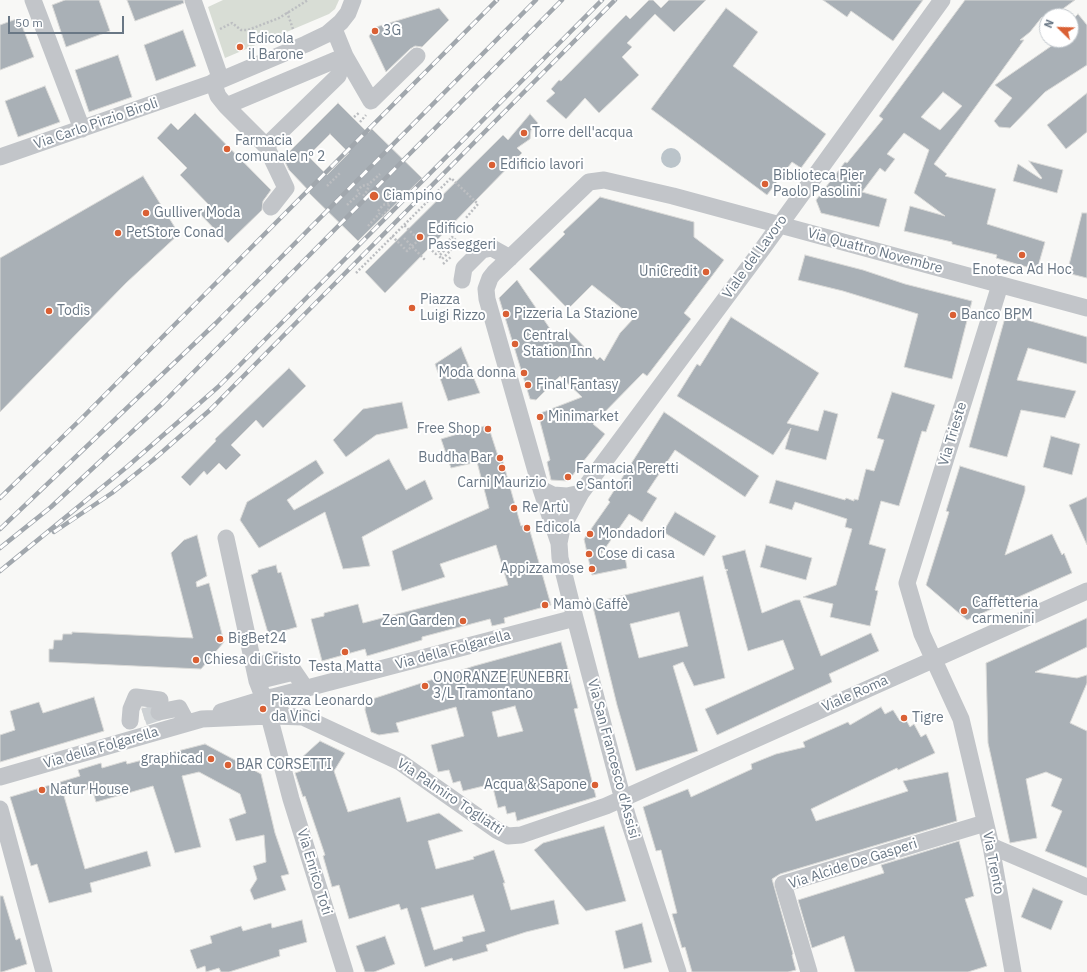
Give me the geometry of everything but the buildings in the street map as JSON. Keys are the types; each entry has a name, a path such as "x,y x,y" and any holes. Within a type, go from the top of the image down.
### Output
{"street":[{"path":"34,0 82,129"},
{"path":"193,0 217,81 218,96 266,146 286,188 271,207"},
{"path":"353,0 348,13 334,29 345,56 371,101 417,56"},
{"name":"Viale del Lavoro","path":"581,494 942,0"},
{"name":"Via Carlo Pirzio Biroli","path":"0,157 217,81 306,44 334,29"},
{"path":"226,106 345,56"},
{"path":"266,146 338,76 345,56"},
{"name":"Via Quattro Novembre","path":"510,258 584,185 594,180 604,180 673,196 1087,308"},
{"path":"492,248 510,258 494,273 487,284 457,282 464,268 482,250 492,248"},
{"name":"Via San Francesco d'Assisi","path":"487,284 487,299 541,489 559,543 560,558 575,618 623,798 678,972"},
{"name":"Via Trieste","path":"907,583 1000,285"},
{"path":"541,489 553,495 567,496 581,494"},
{"name":"Via San Francesco d'Assisi","path":"559,543 562,528 581,494"},
{"path":"226,538 257,681 268,698"},
{"name":"Via Trento","path":"907,583 922,634 961,719 991,846 1013,972"},
{"name":"Viale Roma","path":"623,798 1087,591"},
{"name":"Via della Folgarella","path":"304,690 575,618"},
{"path":"257,681 294,672 304,690"},
{"path":"195,721 268,698 304,690"},
{"path":"128,740 152,710 195,721 271,716 303,717 298,705 304,690"},
{"path":"268,698 260,708 263,714 271,716"},
{"name":"Via Enrico Toti","path":"271,716 283,772 345,972"},
{"name":"Via Palmiro Togliatti","path":"303,717 400,762 498,832 508,836 521,835 623,798"},
{"name":"Via della Folgarella","path":"0,777 195,721"},
{"path":"0,809 44,972"},
{"name":"Via Alcide De Gasperi","path":"809,972 783,884 985,823"},
{"path":"991,846 1087,887"}],"path":[{"path":"216,31 232,23 241,30 248,30 279,18 308,0"},
{"path":"287,12 293,29"},
{"path":"327,186 340,173"},
{"path":"357,190 362,186 369,184 380,174"},
{"path":"356,273 451,178 478,204 465,219"},
{"path":"362,196 367,191 369,184"},
{"path":"347,205 360,193"},
{"path":"368,226 380,213 383,205 389,203 400,194"},
{"path":"380,213 388,210 389,203"},
{"path":"392,236 406,252 419,240 404,224"},
{"path":"429,248 436,254 452,237 456,239 439,256 442,259 458,244 462,246 444,264"},
{"path":"404,238 425,260"}],"shaded area":[{"path":"223,0 339,0 335,9 329,14 225,58 208,7"},
{"path":"667,148 675,148 681,154 681,162 675,168 667,168 661,162 661,154"}],"tunnel":[{"path":"144,717 159,712"}],"railway":[{"path":"0,498 81,419 497,0"},
{"path":"0,529 216,323 536,0"},
{"path":"0,548 51,507 163,403 562,0"},
{"path":"0,571 128,466 218,387 602,0"},
{"path":"54,532 112,493 153,460 210,410 615,0"}],"place":[{"name":"3G","path":"375,31"},
{"name":"Edicola il Barone","path":"240,47"},
{"name":"Torre dell'acqua","path":"524,133"},
{"name":"Farmacia comunale nº 2","path":"227,149"},
{"name":"Edificio lavori","path":"492,165"},
{"name":"Biblioteca Pier Paolo Pasolini","path":"765,184"},
{"name":"Ciampino","path":"374,196"},
{"name":"Gulliver Moda","path":"146,213"},
{"name":"PetStore Conad","path":"118,233"},
{"name":"Edificio Passeggeri","path":"420,237"},
{"name":"Enoteca Ad Hoc","path":"1022,255"},
{"name":"UniCredit","path":"706,272"},
{"name":"Piazza Luigi Rizzo","path":"412,308"},
{"name":"Todis","path":"49,311"},
{"name":"Pizzeria La Stazione","path":"506,314"},
{"name":"Banco BPM","path":"953,315"},
{"name":"Central Station Inn","path":"515,344"},
{"name":"Moda donna","path":"524,373"},
{"name":"Final Fantasy","path":"528,385"},
{"name":"Minimarket","path":"540,417"},
{"name":"Free Shop","path":"488,429"},
{"name":"Buddha Bar","path":"500,458"},
{"name":"Carni Maurizio","path":"502,468"},
{"name":"Farmacia Peretti e Santori","path":"568,477"},
{"name":"Re Artù","path":"514,508"},
{"name":"Edicola","path":"527,528"},
{"name":"Mondadori","path":"590,534"},
{"name":"Cose di casa","path":"589,554"},
{"name":"Appizzamose","path":"592,569"},
{"name":"Mamò Caffè","path":"545,605"},
{"name":"Caffetteria carmenini","path":"964,611"},
{"name":"Zen Garden","path":"463,621"},
{"name":"BigBet24","path":"220,639"},
{"name":"Testa Matta","path":"345,652"},
{"name":"Chiesa di Cristo","path":"196,660"},
{"name":"ONORANZE FUNEBRI 3/L Tramontano","path":"425,686"},
{"name":"Piazza Leonardo da Vinci","path":"263,709"},
{"name":"Tigre","path":"904,718"},
{"name":"graphicad","path":"211,759"},
{"name":"BAR CORSETTI","path":"228,765"},
{"name":"Acqua & Sapone","path":"595,785"},
{"name":"Natur House","path":"42,790"}]}
